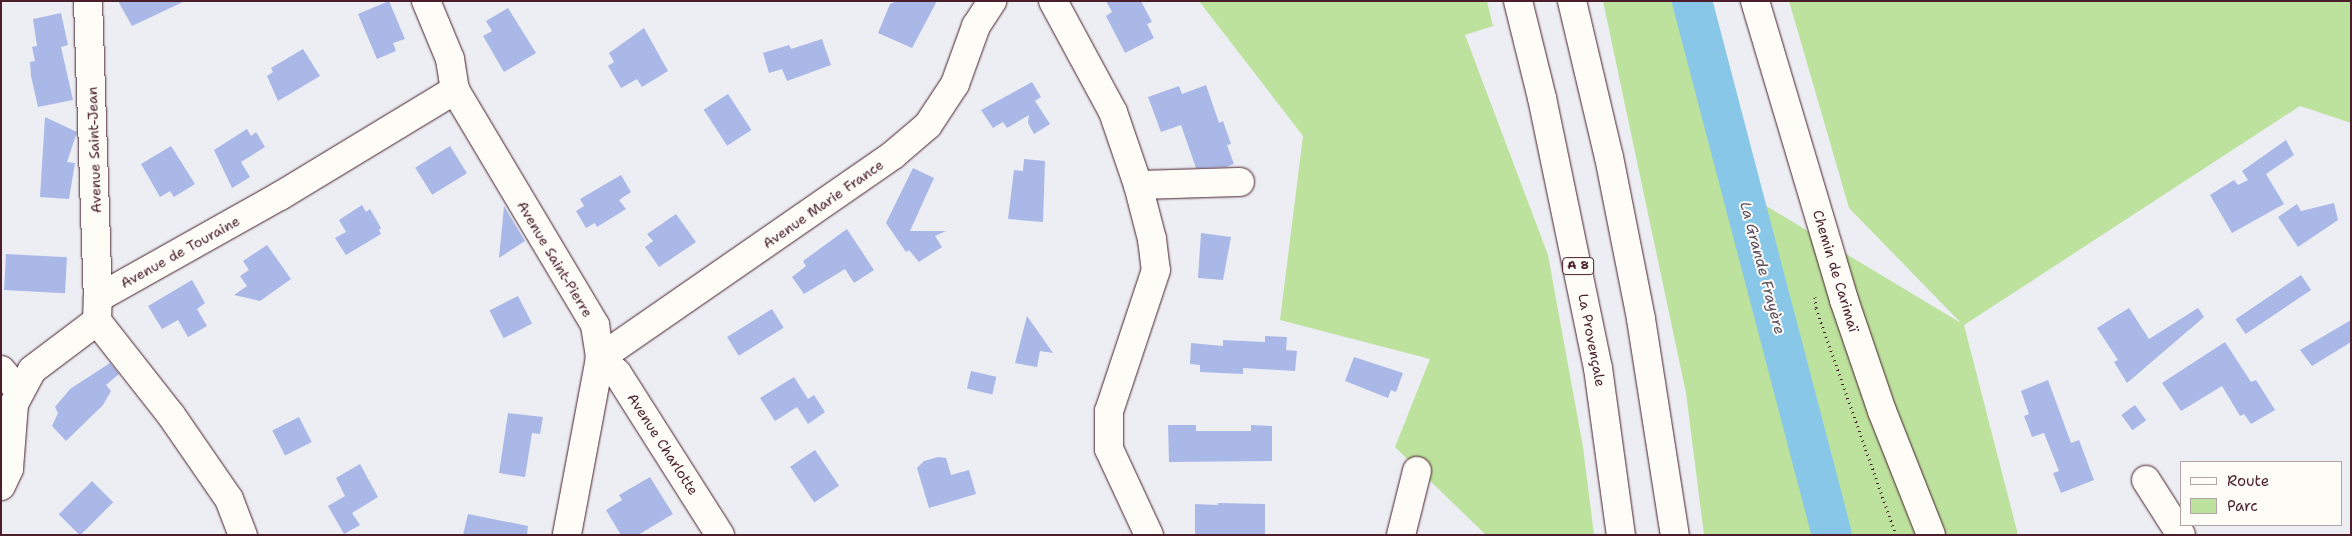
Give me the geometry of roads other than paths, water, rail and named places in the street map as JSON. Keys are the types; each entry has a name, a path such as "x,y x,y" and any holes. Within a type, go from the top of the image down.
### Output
{"main road":[{"name":"Avenue Saint-Jean","path":"88,1 98,310"},
{"name":"Avenue Saint-Pierre","path":"426,1 450,60 455,90 595,325 600,358 567,535"},
{"name":"Avenue Marie France","path":"600,358 892,156 928,125 955,84 976,26 992,1"},
{"name":"La Provençale","path":"1518,1 1542,98 1598,368 1621,535"},
{"path":"1572,1 1609,157 1641,319 1674,535"},
{"name":"Chemin de Carimaï","path":"1755,1 1844,300 1882,411 1931,535"},
{"path":"1059,5 1113,112 1138,185 1152,239 1156,270 1109,411 1109,448 1149,535"},
{"name":"Avenue de Touraine","path":"1,486 9,469 14,404 32,370 98,310 280,196 455,90"},
{"path":"1138,185 1240,182"},
{"path":"98,310 229,499 243,535"},
{"name":"Avenue Charlotte","path":"600,358 616,374 720,535"},
{"path":"1,370 20,392"},
{"path":"1401,535 1416,471"},
{"path":"2146,480 2180,535"}],"waterway":[{"name":"La Grande Frayère","path":"1692,1 1832,535"}]}
